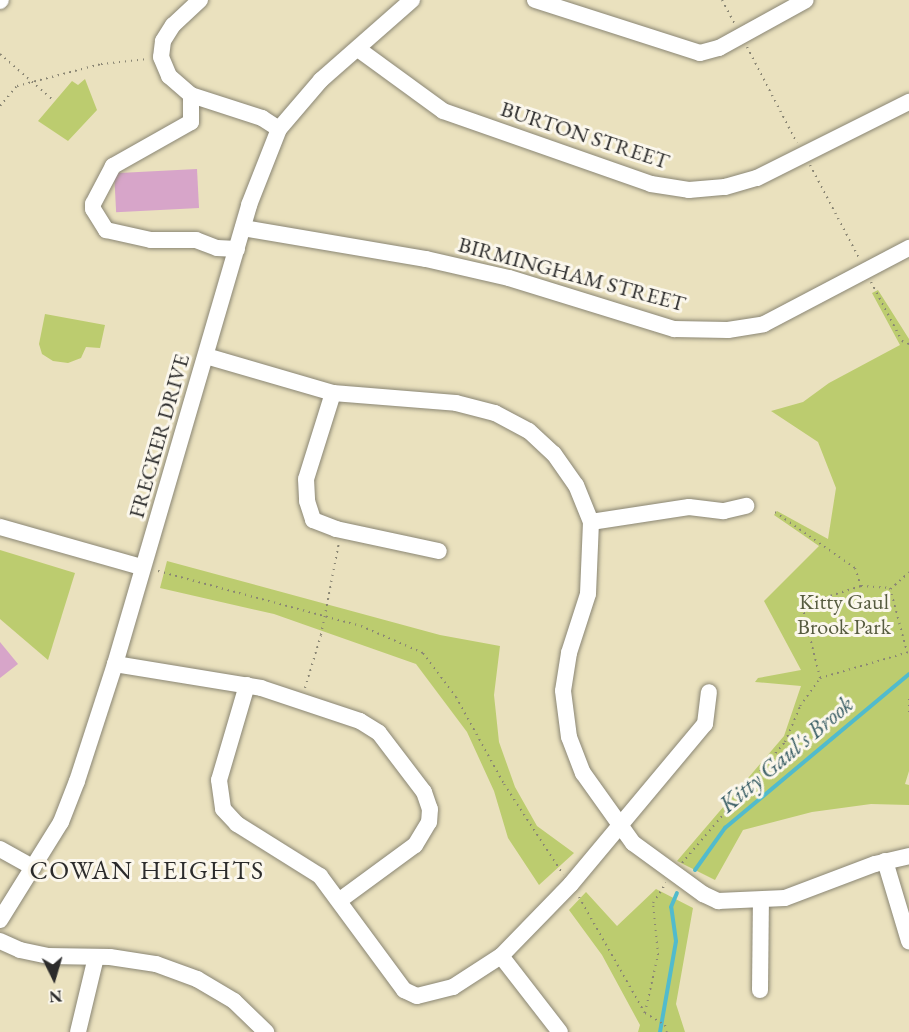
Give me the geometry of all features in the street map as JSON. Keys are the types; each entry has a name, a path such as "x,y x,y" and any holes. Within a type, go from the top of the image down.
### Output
{"street":[{"path":"200,0 173,25 163,40 161,57 169,76 191,95 262,118 279,129"},
{"name":"FRECKER DRIVE","path":"0,920 62,822 148,569 243,228 279,129 321,80 412,0"},
{"path":"535,0 700,53 719,48 806,0"},
{"name":"BURTON STREET","path":"358,49 443,111 651,184 689,190 725,187 757,178 909,102"},
{"path":"191,95 191,122 113,166 93,204 93,209 106,230 151,240 196,240 218,248 237,249"},
{"name":"BIRMINGHAM STREET","path":"243,228 426,259 509,278 674,329 728,330 764,324 909,248"},
{"path":"206,356 333,393 456,403 495,412 529,431 554,454 576,485 591,522 588,594 569,653 563,691 568,737 584,773 633,843 703,894 718,901 762,900 803,894 885,861 909,856"},
{"path":"333,393 306,479 307,501 314,520 336,529 439,551"},
{"path":"591,522 688,507 724,511 746,506"},
{"path":"0,527 148,569"},
{"path":"115,664 247,685 368,724 384,739 426,797 430,816 420,840 340,900"},
{"path":"247,685 219,780 220,802 232,821 315,872 340,900 404,990 417,996 453,987 501,956 620,827 705,724 709,692"},
{"path":"0,849 33,867"},
{"path":"885,861 909,940"},
{"path":"760,990 762,900"},
{"path":"0,941 20,950 48,956 96,957 156,964 196,979 257,1028"},
{"path":"501,956 560,1032"},
{"path":"78,1032 96,957"}],"path":[{"path":"722,0 735,24"},
{"path":"746,45 797,143"},
{"path":"0,54 32,85 52,99"},
{"path":"0,106 17,86 32,85 101,64 151,58"},
{"path":"809,163 860,261"},
{"path":"871,281 902,341 909,344"},
{"path":"775,512 855,568 861,586"},
{"path":"304,689 321,635 323,615 340,537"},
{"path":"148,569 361,626 423,653 456,697 504,783 565,876"},
{"path":"886,593 909,572"},
{"path":"820,678 802,604 861,586 891,588"},
{"path":"680,865 785,742 800,706 820,678 908,652 891,588"},
{"path":"909,699 909,712"},
{"path":"645,1013 658,955 653,903 667,883"},
{"path":"576,894 645,1013 663,1023 668,1032"}],"green space":[{"path":"85,79 97,110 68,141 38,121 72,81 78,85"},
{"name":"Kitty Gaul Brook Park","path":"878,290 909,339 909,771 905,784 909,785 909,805 871,804 812,812 743,830 715,880 677,861 784,736 801,686 755,682 758,678 801,670 764,601 819,546 774,515 777,511 828,539 836,488 818,442 771,411 803,402 829,383 900,345 872,293"},
{"path":"45,314 105,325 100,348 86,347 81,358 68,363 53,361 42,354 39,344"},
{"path":"0,550 75,573 48,660 0,619"},
{"path":"167,561 440,635 500,646 494,695 499,742 515,787 537,826 574,853 539,885 508,838 494,791 467,732 416,664 274,614 160,588"},
{"path":"656,889 693,908 676,1004 685,1032 638,1032 640,1025 602,955 569,910 586,892 617,926"}],"building":[{"path":"197,169 199,208 116,212 114,173"},
{"path":"0,642 18,664 0,678"}],"waterway":[{"name":"Kitty Gaul's Brook","path":"695,870 725,828 909,674"},
{"name":"Kitty Gaul's Brook","path":"660,1032 676,941 671,907 677,893"}],"district":[{"name":"COWAN HEIGHTS","path":"147,871"}]}
